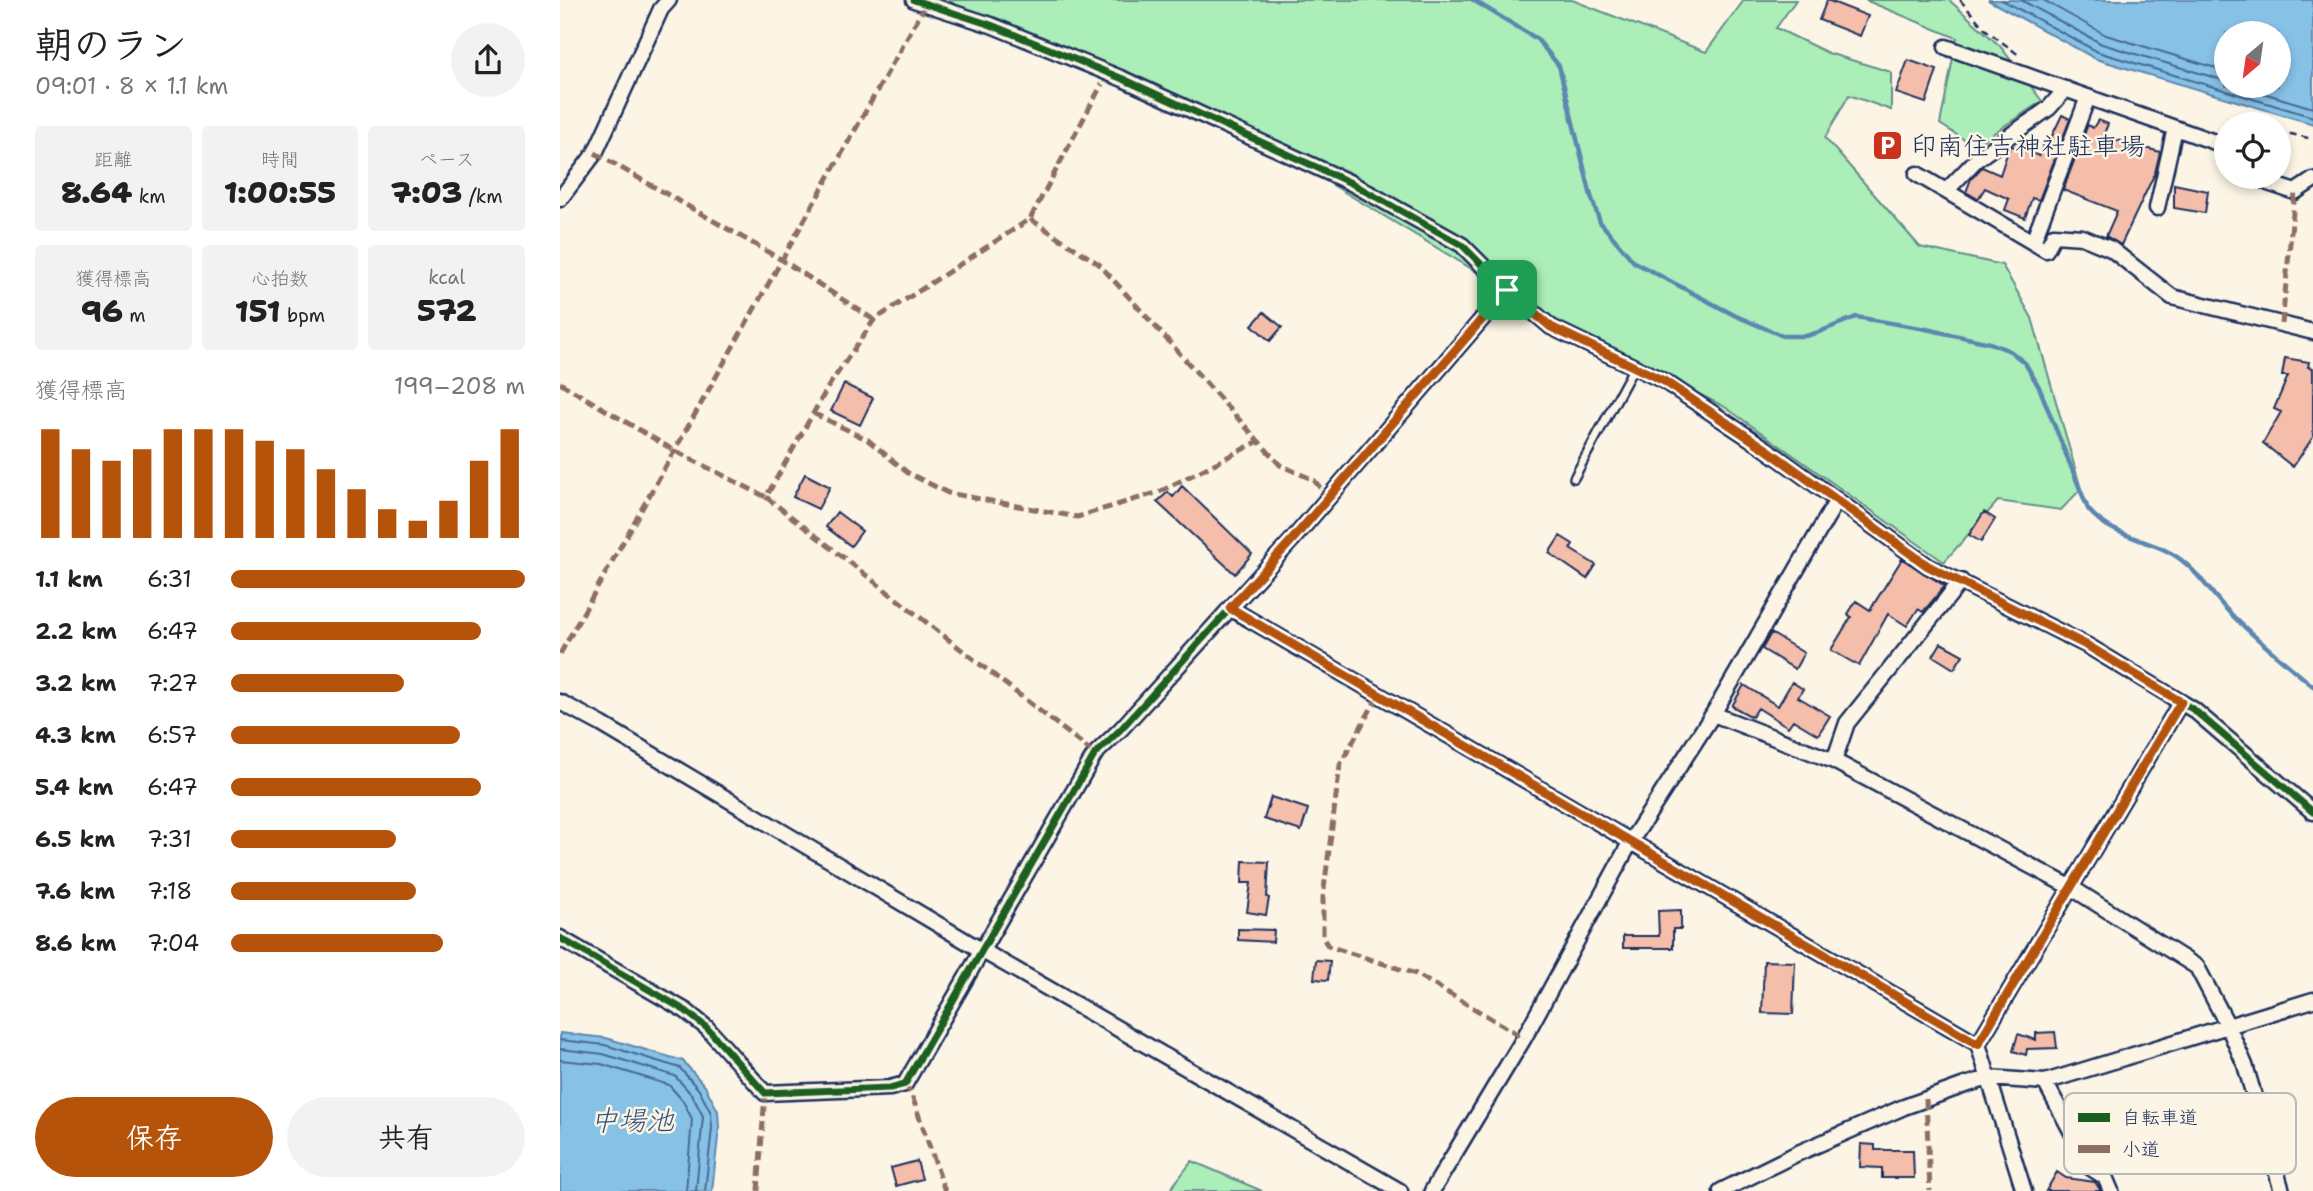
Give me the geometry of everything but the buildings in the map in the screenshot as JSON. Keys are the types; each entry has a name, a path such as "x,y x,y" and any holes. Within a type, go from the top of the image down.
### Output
{"street":[{"path":"560,199 595,153 661,9 669,0"},
{"path":"914,0 991,25 1123,79 1351,183 1462,245 1507,290 1551,327 1664,381 1766,449 1928,566 2088,646 2194,710 2313,812"},
{"path":"1946,47 2214,142"},
{"path":"1946,191 1977,159 2049,108 2066,89"},
{"path":"2033,242 2088,97"},
{"path":"2157,208 2175,128"},
{"path":"1917,174 2046,250 2054,235 2082,237 2111,249 2172,297 2313,332"},
{"path":"2286,189 2295,192 2313,180"},
{"path":"560,938 686,1011 707,1028 765,1093 890,1088 905,1084 1095,754 1121,729 1292,540 1507,290"},
{"path":"1432,1191 1524,1038 1631,841 1713,714 1837,500"},
{"path":"1834,761 1847,723 1961,581"},
{"path":"1230,608 1978,1044 2024,1191"},
{"path":"560,702 981,950 1400,1191"},
{"path":"1978,1044 2181,702"},
{"path":"1713,714 1834,761 2072,888 2197,967 2228,1026 2253,1093"},
{"path":"1721,1191 1796,1154 1904,1107 1989,1078 2045,1082 2313,1000"},
{"path":"2045,1082 2064,1118"},
{"path":"2100,1174 2105,1177 2111,1191"},
{"path":"2278,1174 2283,1191"}],"lane":[{"path":"1574,478 1634,367"}],"path":[{"path":"1960,0 1986,29 2027,62"},
{"path":"2291,134 2313,139"}],"green space":[{"path":"948,0 1572,0 1706,52 1744,0 1796,0 1776,28 1828,53 1891,72 1891,110 1849,95 1825,138 1920,247 2002,265 2032,318 2081,489 2061,510 1998,501 1944,562 1725,407 1573,330 1230,123 983,22"},
{"path":"1865,0 1949,0 2000,46 2042,101 1974,146 1940,124 1957,38"},
{"path":"1192,1161 1262,1191 1169,1191"}],"water":[{"path":"1988,0 2313,0 2313,124 2291,117 2291,112 2273,112 2226,98 2291,98 2291,21 2214,21 2214,94 2096,59"},
{"name":"中場池","path":"560,1033 606,1038 683,1061 705,1086 718,1111 719,1128 712,1191 560,1191"}],"waterway":[{"path":"1473,0 1537,39 1559,66 1600,222 1634,262 1736,316 1783,336 1806,336 1856,317 1990,343 2010,351 2025,363 2039,387 2088,509 2110,527 2162,549 2185,563 2226,609 2313,686"}],"marked path":[{"path":"560,654 926,4"},
{"path":"560,383 675,451 766,497 828,387 874,320 1030,219 1102,84"},
{"path":"595,153 782,260 874,320"},
{"path":"2282,324 2295,192"},
{"path":"1030,219 1099,264 1280,465 1314,480 1328,498"},
{"path":"813,413 868,440 908,473 948,493 1077,517 1159,492 1257,442"},
{"path":"766,497 1095,754"},
{"path":"1378,696 1340,765 1323,897 1323,938 1328,946 1416,974 1524,1038"},
{"path":"905,1084 911,1093 945,1191"},
{"path":"758,1191 765,1093"},
{"path":"1926,1099 1930,1191"}],"cycle path":[{"path":"914,0 991,25 1123,79 1351,183 1462,245 1507,290 1551,327 1664,381 1766,449 1928,566 2088,646 2194,710 2313,812"},
{"path":"560,938 686,1011 707,1028 765,1093 890,1088 905,1084 1095,754 1121,729 1292,540 1507,290"}],"place":[{"name":"印南住吉神社駐車場","path":"1888,146"}],"route":[{"path":"1507,290 1551,327 1664,381 1766,449 1928,566 2088,646 2181,702 1978,1044 1230,608 1507,290"}]}
